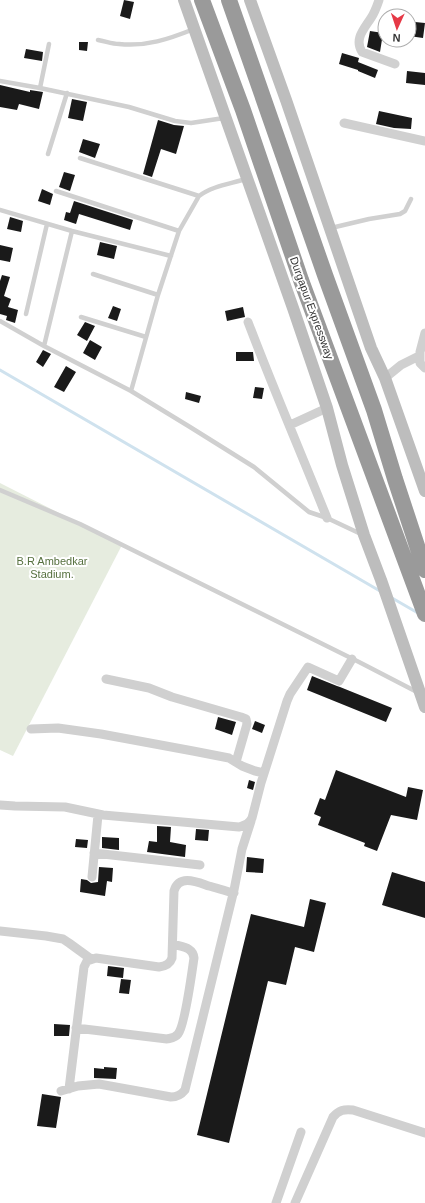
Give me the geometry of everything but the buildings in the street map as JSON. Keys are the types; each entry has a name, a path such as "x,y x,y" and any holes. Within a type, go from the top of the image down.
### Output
{"highway":[{"name":"Durgapur Expressway","path":"202,0 243,110 301,280 425,614"},
{"path":"229,0 374,410 425,570"}],"street":[{"path":"184,0 327,408 342,465 364,535 425,707"},
{"path":"250,0 371,348 385,378 425,491"},
{"path":"379,0 372,18 363,30 359,47 362,52 395,64"},
{"path":"344,123 425,141"},
{"path":"248,322 326,518"},
{"path":"425,333 420,356 420,363 425,368"},
{"path":"385,378 401,365 420,356"},
{"path":"290,425 327,408"},
{"path":"234,893 192,880 181,882 176,886 174,891 171,961 166,966 160,967 96,958 87,961 84,967 76,1028 65,1090 99,1084 177,1097 186,1090 234,893 242,849 264,773 290,694 308,667 339,681 352,659"},
{"path":"106,679 149,688 246,719 247,724 236,762"},
{"path":"32,729 58,728 101,734 220,756 229,758 248,769 264,773"},
{"path":"0,805 65,807 98,815 239,827 246,825 250,821"},
{"path":"92,877 98,815"},
{"path":"94,853 200,865"},
{"path":"0,932 63,939 90,959"},
{"path":"76,1028 167,1039 176,1036 181,1030 187,1004 194,958 190,949 172,944"},
{"path":"295,1203 333,1117 340,1111 344,1109 353,1110 425,1133"},
{"path":"276,1203 301,1132"}],"lane":[{"path":"98,40 118,44 141,45 170,39 194,29"},
{"path":"40,88 49,44"},
{"path":"0,81 67,93 129,107 175,121 191,123 226,118"},
{"path":"48,154 67,93"},
{"path":"80,158 199,196"},
{"path":"130,391 158,295 179,231 199,196 204,192 247,179"},
{"path":"56,191 179,231"},
{"path":"330,229 369,219 400,214 405,211 411,199"},
{"path":"0,210 72,231 171,256"},
{"path":"26,314 46,224"},
{"path":"44,346 72,231"},
{"path":"93,274 158,295"},
{"path":"81,317 146,337"},
{"path":"0,321 130,391 190,426 254,467 309,512 364,535"},
{"path":"0,490 80,524 420,694"}],"green space":[{"name":"B.R Ambedkar Stadium.","path":"0,483 122,545 13,756 0,750"}],"waterway":[{"path":"0,370 380,591"},
{"path":"392,598 418,613"}]}
